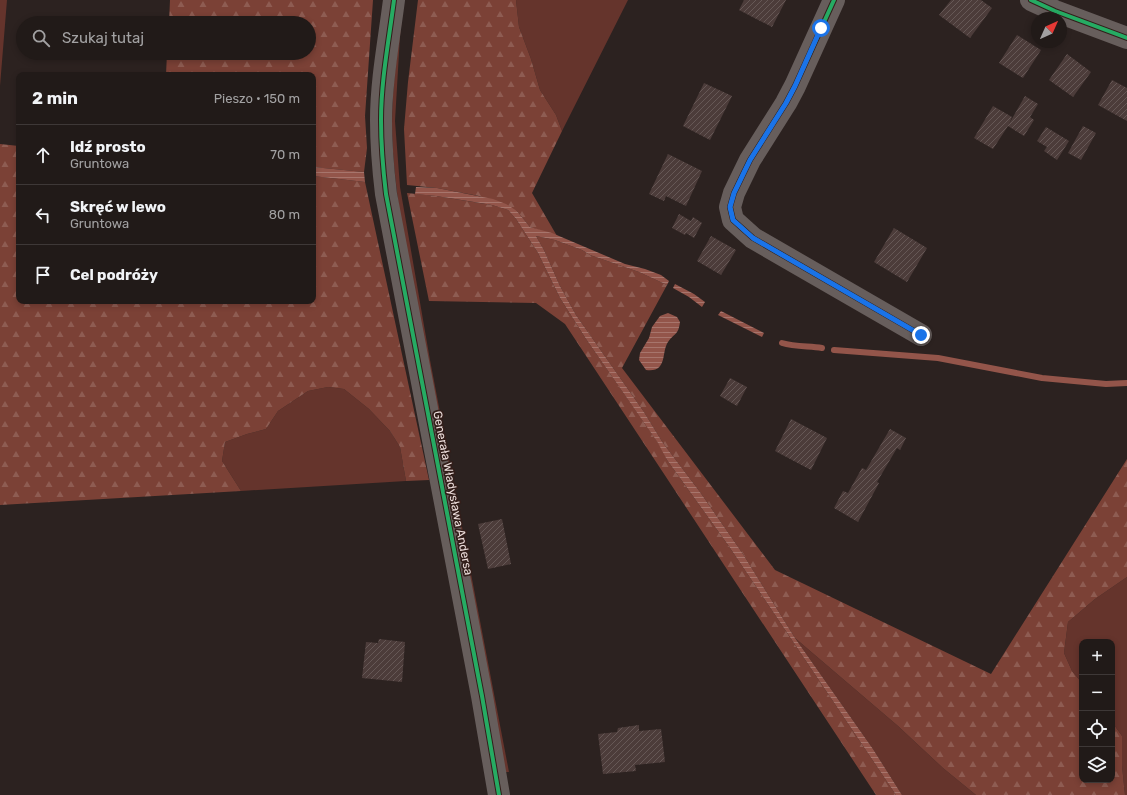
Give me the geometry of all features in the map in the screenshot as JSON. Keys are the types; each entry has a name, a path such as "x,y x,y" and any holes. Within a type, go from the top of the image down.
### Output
{"street":[{"name":"Generała Władysława Andersa","path":"394,0 382,92 381,119 386,194 482,696 499,795"},
{"path":"834,0 795,86 750,160 734,193 730,207 733,220 753,238 921,335"},
{"path":"1031,0 1055,11 1127,37"}],"shaded area":[{"path":"0,0 7,0 0,86"},
{"path":"404,0 400,36 395,121 400,187 430,360 509,772 505,772 401,224 392,137 392,108 394,77"},
{"path":"516,0 628,0 562,131 556,115 540,90 531,59 519,27"},
{"path":"316,167 364,172 365,182 316,176"},
{"path":"416,187 437,188 493,199 506,204 517,211 530,227 552,233 625,264 661,275 669,281 667,285 639,272 590,255 582,250 555,240 536,236 576,315 644,412 663,443 700,492 743,554 795,638 873,749 902,795 896,795 728,545 667,460 658,443 586,339 560,298 538,253 516,219 508,210 492,205 415,194"},
{"path":"675,284 694,294 705,302 702,307 689,297 673,288"},
{"path":"721,311 764,333 762,337 718,315"},
{"path":"668,313 677,317 680,322 678,330 666,346 661,365 653,370 646,370 639,360 640,353 649,338 652,327 660,316"},
{"path":"328,387 344,389 369,409 390,431 400,447 406,481 241,491 222,461 225,442 266,429 278,411 308,391"},
{"path":"1127,577 1127,795 1125,795 1122,766 1122,736 1115,726 1115,639 1079,639 1079,679 1072,671 1064,653 1068,622 1095,599"},
{"path":"795,638 898,726 943,768 976,795 902,795 873,749"}],"green space":[{"path":"170,0 373,0 365,116 367,148 364,172 316,167 316,72 166,72 167,60 316,60 316,16 169,16"},
{"path":"418,0 516,0 519,27 531,59 540,90 556,115 562,131 532,193 557,236 530,227 517,211 479,196 437,188 407,185 404,129"},
{"path":"0,144 16,146 16,304 316,304 316,176 365,182 429,480 406,481 400,447 390,431 369,409 344,389 328,387 308,391 278,411 266,429 225,442 222,461 241,491 0,505"},
{"path":"407,193 492,205 508,210 516,219 538,253 560,298 586,339 661,447 667,460 728,545 896,795 876,795 565,324 536,303 429,301"},
{"path":"536,236 555,240 582,250 590,255 639,272 667,285 622,368 775,570 991,674 1127,459 1127,577 1095,599 1068,622 1064,653 1072,671 1079,679 1079,783 1115,783 1115,726 1122,736 1122,766 1125,795 976,795 943,768 898,726 795,638 743,554 700,492 663,443 644,412 576,315 560,286"}],"building":[{"path":"744,0 786,0 772,27 739,10"},
{"path":"951,0 981,0 992,8 970,38 939,15"},
{"path":"1017,35 1031,44 1031,48 1038,48 1041,50 1023,78 999,63"},
{"path":"1067,54 1091,72 1073,97 1049,80"},
{"path":"1112,80 1127,88 1127,121 1098,105"},
{"path":"704,83 732,96 710,140 683,126"},
{"path":"1025,96 1038,104 1030,117 1034,120 1024,136 1008,126 993,149 974,138 993,106 1012,117 1009,124"},
{"path":"1083,126 1096,133 1081,160 1068,153"},
{"path":"1046,127 1069,141 1057,160 1044,151 1047,147 1037,141"},
{"path":"668,154 702,171 686,206 666,196 664,201 649,194"},
{"path":"679,214 691,221 693,217 702,223 694,238 686,233 685,235 672,228"},
{"path":"894,228 927,248 907,282 874,262"},
{"path":"711,236 736,250 721,275 697,261"},
{"path":"730,378 747,387 737,406 720,396"},
{"path":"791,419 827,438 811,470 775,451"},
{"path":"890,429 906,438 900,450 897,448 877,482 879,483 858,522 834,508 843,491 848,493 862,468 866,470"},
{"path":"502,519 511,564 488,569 478,524"},
{"path":"379,639 405,642 402,682 362,678 366,642 378,643"},
{"path":"639,725 639,731 661,729 665,762 635,765 636,771 603,774 598,734 617,732 618,728"}],"waterway":[{"path":"782,343 822,348"},
{"path":"834,350 938,358 1042,378 1106,384 1127,383"}],"cycle path":[{"path":"394,0 381,105 383,166 386,194 482,696 499,795"},
{"path":"834,0 795,86 750,160 734,193 730,207 733,220 753,238 921,335"},
{"path":"1031,0 1055,11 1127,38"}],"route":[{"path":"821,28 795,86 750,160 734,193 730,207 733,220 742,230 753,238 921,335"}]}
